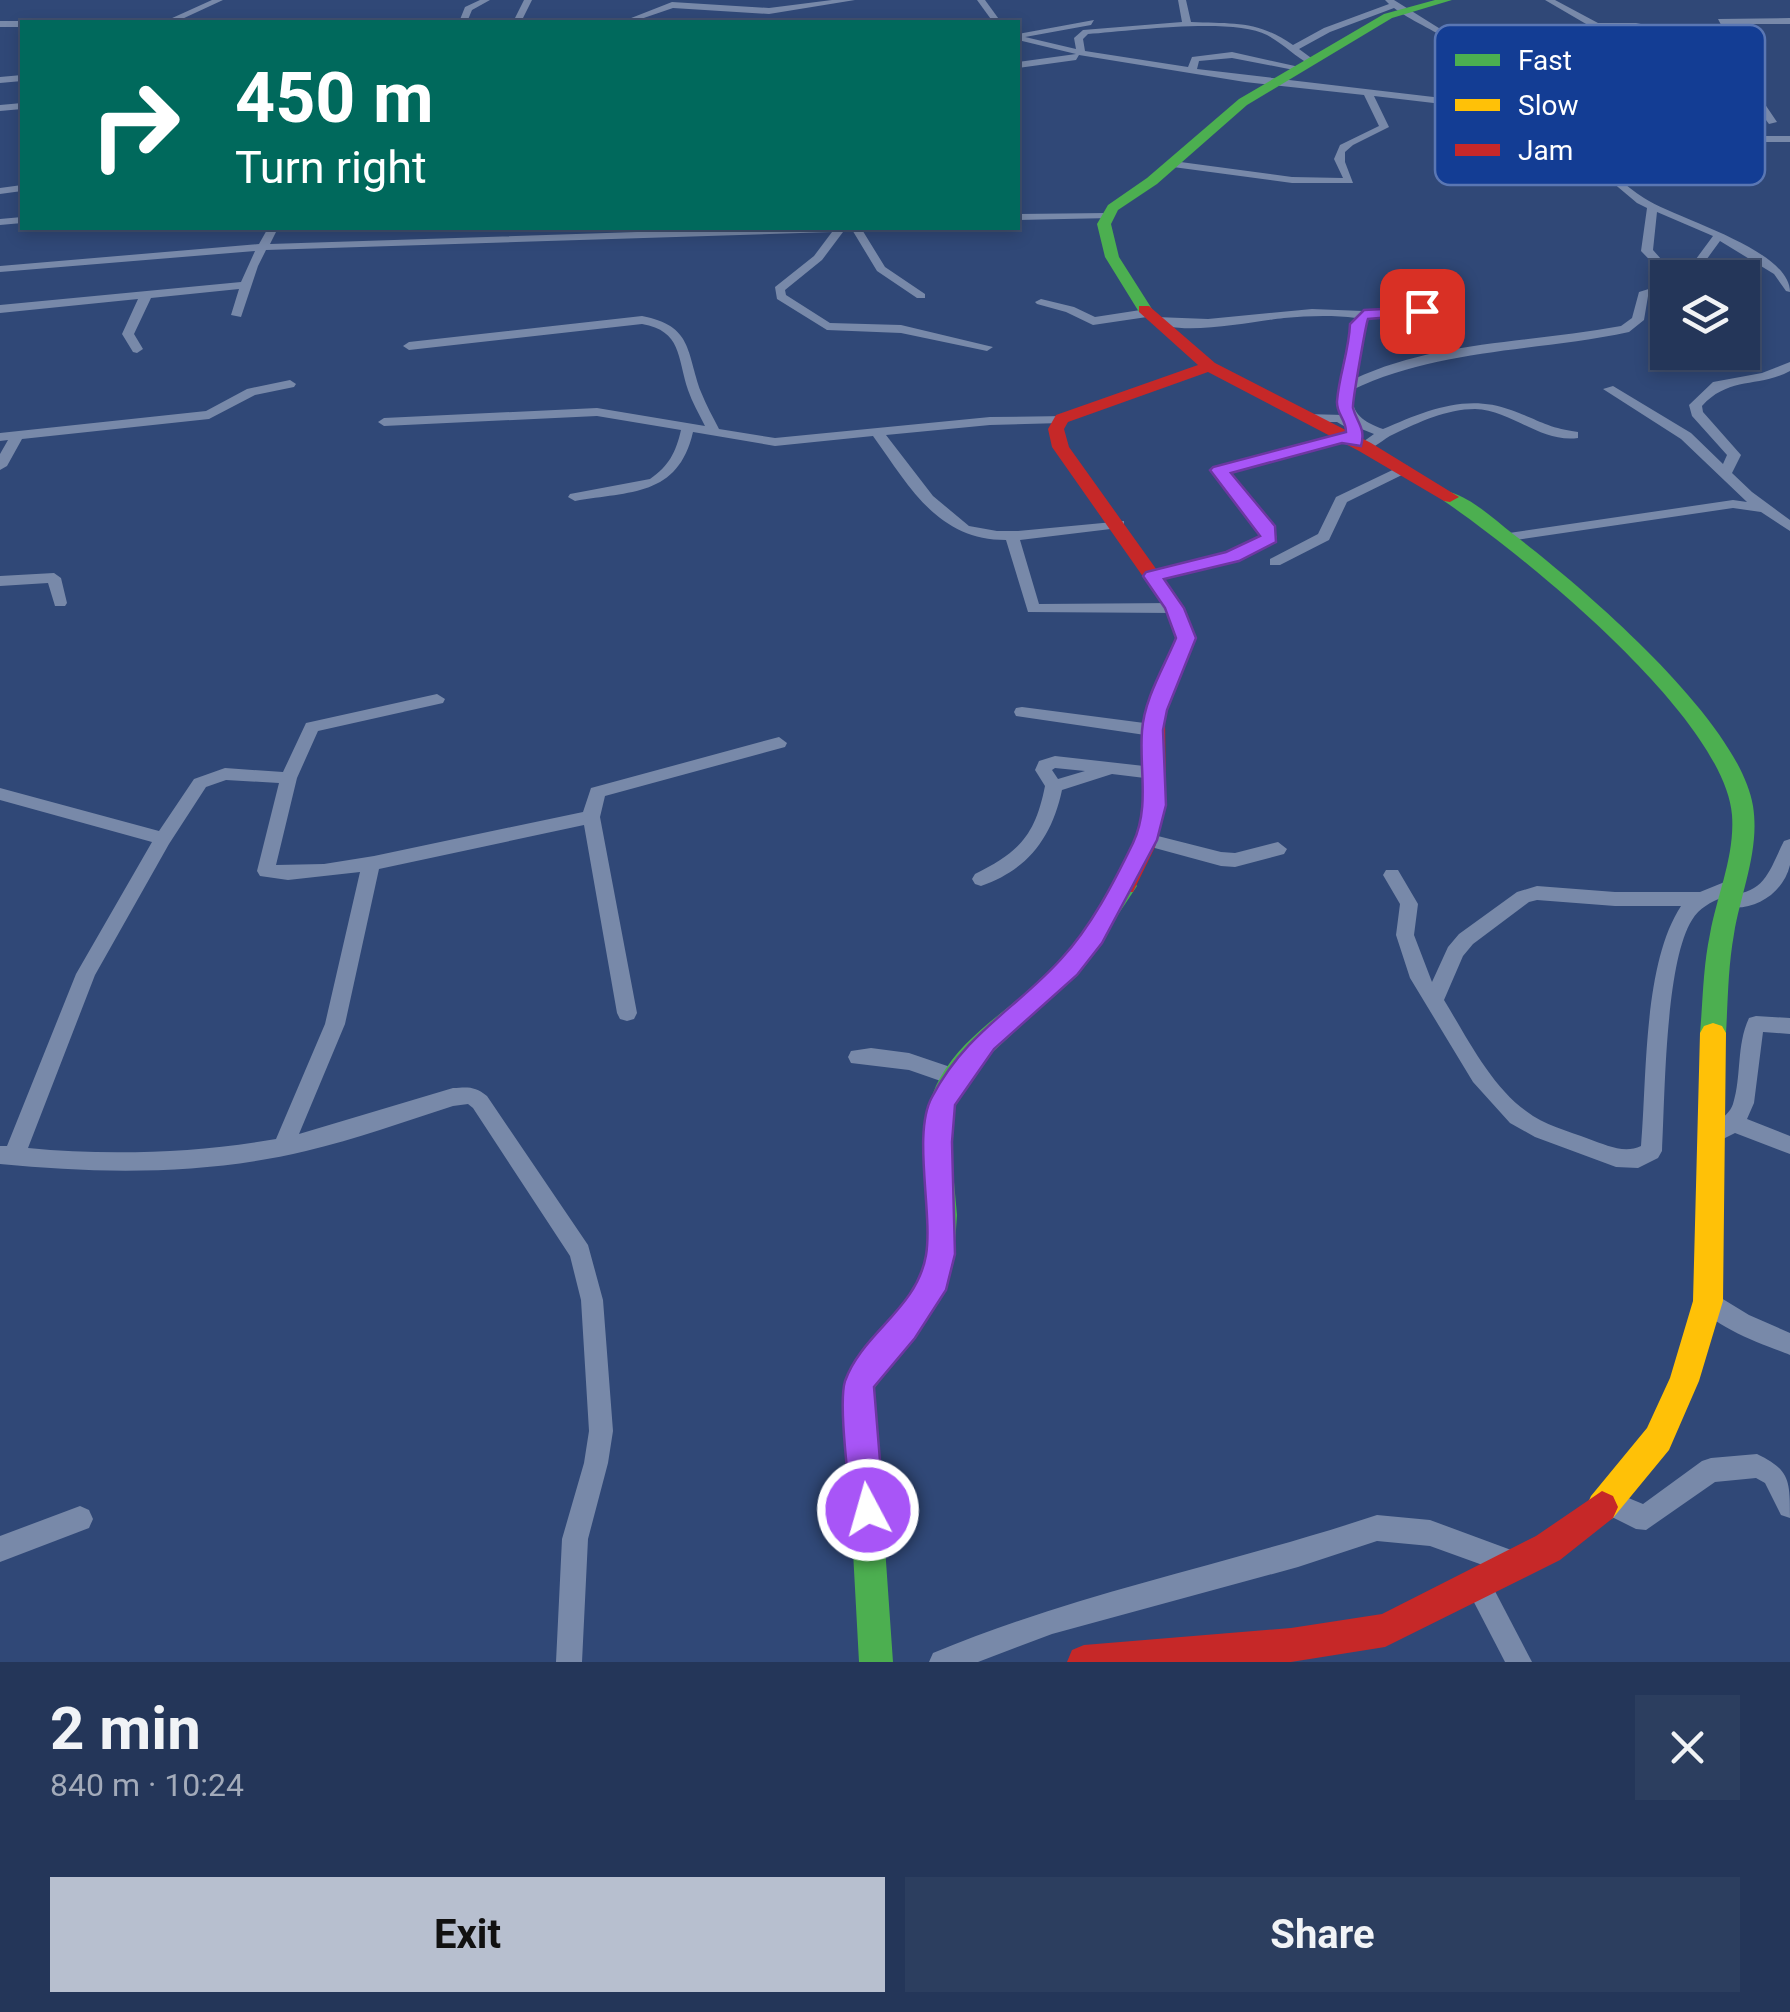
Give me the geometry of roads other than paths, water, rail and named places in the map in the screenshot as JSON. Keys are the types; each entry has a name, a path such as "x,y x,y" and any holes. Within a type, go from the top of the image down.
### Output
{"street":[{"path":"175,20 219,0"},
{"path":"464,20 468,9 486,0"},
{"path":"643,20 665,3 780,10 851,0"},
{"path":"981,0 996,20"},
{"path":"1182,0 1186,24"},
{"path":"1084,1662 1291,1645 1385,1630 1548,1548 1610,1502 1658,1439 1684,1381 1708,1301 1718,967 1743,843 1741,800 1724,759 1690,709 1510,537 1360,437 1304,418 1209,366 1152,317 1112,256 1104,224 1113,208 1173,164 1218,121 1275,83 1300,60 1370,25 1396,5 1447,0"},
{"path":"1549,0 1594,25"},
{"path":"1396,5 1435,30"},
{"path":"731,20 752,10"},
{"path":"1020,37 1104,20"},
{"path":"1725,25 1722,20 1790,20"},
{"path":"1086,54 1078,38 1086,32 1186,24 1262,29 1300,60"},
{"path":"1020,38 1086,54 1192,71 1435,99"},
{"path":"1020,65 1086,54"},
{"path":"1192,71 1195,59 1210,60 1223,54 1300,60"},
{"path":"1173,164 1292,180 1349,182 1339,160 1340,152 1346,145 1384,127 1368,93"},
{"path":"1765,112 1772,122"},
{"path":"1765,139 1790,139"},
{"path":"1623,185 1652,208 1719,235 1778,272 1790,290"},
{"path":"1652,208 1648,251 1656,260"},
{"path":"1020,217 1107,216"},
{"path":"237,315 244,286 272,230"},
{"path":"0,269 265,246 708,230"},
{"path":"839,230 818,258 779,289 782,297 827,326 901,330 987,348"},
{"path":"857,230 881,270 921,296"},
{"path":"1700,260 1719,235"},
{"path":"0,309 244,286"},
{"path":"1346,388 1389,368 1625,329 1638,320 1642,294 1650,292"},
{"path":"137,349 128,334 147,293"},
{"path":"1042,302 1070,309 1093,321 1152,317 1201,325 1329,312 1364,315 1422,311"},
{"path":"1360,437 1345,409 1346,388 1357,349 1357,324 1364,315"},
{"path":"409,346 642,320 658,322 678,336 712,430"},
{"path":"384,422 597,412 775,442 1062,419 1209,366"},
{"path":"1725,474 1734,454 1697,414 1696,405 1716,384 1775,377 1790,366"},
{"path":"0,437 209,415 251,392 290,384"},
{"path":"1609,389 1686,436 1763,508 1790,527"},
{"path":"1152,576 1233,556 1270,538 1266,526 1219,470 1474,405 1508,412 1553,435 1573,435"},
{"path":"876,1662 859,1386 867,1368 904,1328 931,1290 941,1254 938,1142 942,1103 985,1041 1069,968 1093,936 1146,840 1155,805 1152,730 1156,710 1186,638 1174,608 1119,524 1061,447 1056,429 1062,419"},
{"path":"575,497 654,482 666,475 682,457 688,427"},
{"path":"876,431 951,519 966,530 1011,534 1119,524"},
{"path":"0,466 16,438"},
{"path":"1276,562 1324,537 1340,500 1403,469"},
{"path":"1510,537 1734,504 1763,508"},
{"path":"1011,534 1033,609 1174,608"},
{"path":"0,580 54,578 60,603"},
{"path":"436,699 312,727 290,778 266,872 284,875 372,862 591,817"},
{"path":"1022,712 1152,730"},
{"path":"626,1013 591,817 595,796 603,790 779,742"},
{"path":"981,879 1018,862 1034,844 1054,786 1043,770 1055,762 1153,773"},
{"path":"290,778 211,776 200,783 163,839 86,974 7,1155 128,1160 283,1148 471,1095 502,1131 580,1252 592,1300 601,1431 575,1539 569,1662"},
{"path":"0,794 163,839"},
{"path":"1146,840 1235,860 1278,849"},
{"path":"1432,1002 1466,939 1523,897 1538,892 1615,899 1700,899 1731,893 1744,902 1770,890 1790,846"},
{"path":"283,1148 335,1024 372,862"},
{"path":"1392,875 1409,904 1405,935 1432,1002 1480,1076 1517,1117 1542,1131 1616,1158 1638,1159 1651,1152 1667,978 1679,928 1700,899"},
{"path":"1711,1136 1734,1124 1743,1110 1753,1029 1766,1022 1790,1026"},
{"path":"858,1057 884,1055 910,1060 958,1078"},
{"path":"1734,1124 1790,1145"},
{"path":"1708,1301 1741,1323 1790,1344"},
{"path":"1610,1502 1646,1517 1711,1470 1757,1466 1774,1474 1790,1506"},
{"path":"0,1549 80,1519"},
{"path":"942,1662 1052,1621 1378,1528 1430,1533 1513,1564"},
{"path":"1477,1583 1520,1662"}]}
